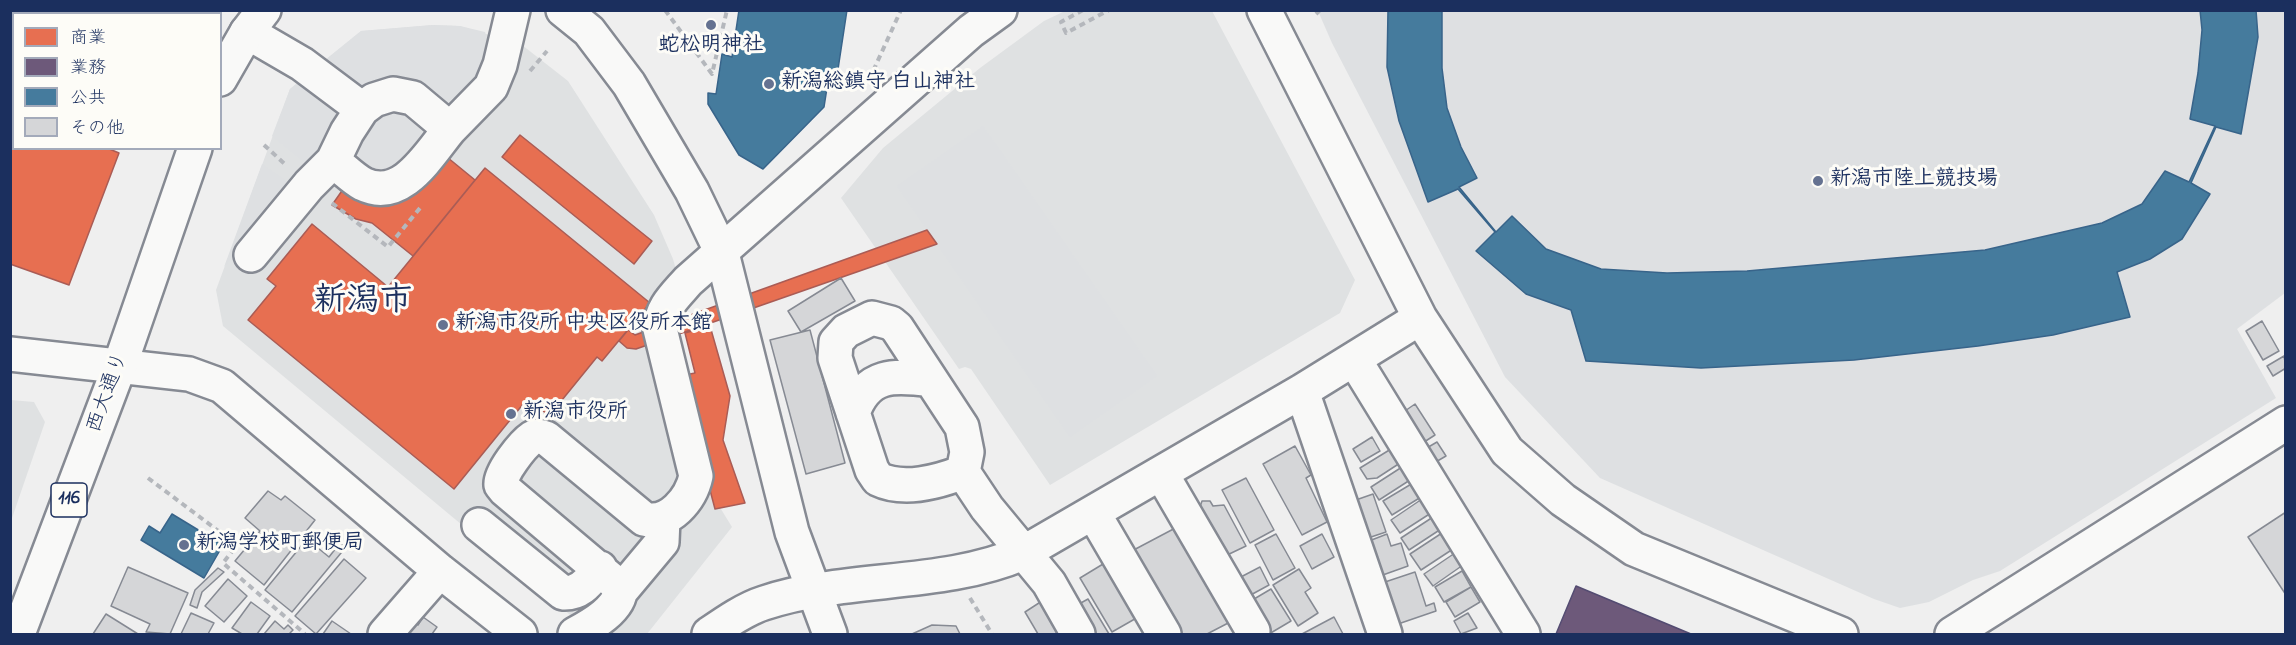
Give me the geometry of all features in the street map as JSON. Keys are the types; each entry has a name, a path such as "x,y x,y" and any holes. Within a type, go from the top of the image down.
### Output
{"main road":[{"path":"333,161 361,183 372,187 389,188 407,181 450,129 491,87 500,65 513,10"},
{"path":"563,10 589,31 628,84 692,191 722,253 792,532 830,634"},
{"path":"574,634 610,609 610,580 501,485 502,474 530,439 535,436 546,438 644,519 653,522 672,514 689,494 696,476 660,329 660,315 688,281 722,253 967,21 1000,10"},
{"path":"1264,10 1420,318 1507,451 1563,500 1634,549 1841,634"},
{"path":"222,76 256,21 302,63 362,109"},
{"path":"251,255 309,185 333,161 347,132 362,109 384,96 404,95 413,98 450,129"},
{"name":"西大通り","path":"18,634 120,365 194,150"},
{"path":"963,472 945,479 898,485 878,479 872,470 835,358 836,342 846,331 872,318 891,323 897,328 962,427 967,453 963,472 1023,553 1049,583 1078,634"},
{"path":"709,634 762,603 813,590 992,567 1023,553 1094,514 1420,318"},
{"path":"10,354 189,374 222,386 440,571 519,634"},
{"path":"1354,359 1523,634"},
{"path":"853,413 858,398 868,386 879,381 902,377 931,380"},
{"path":"1302,391 1385,634"},
{"path":"1952,634 2286,423"},
{"path":"1161,473 1253,631"},
{"path":"1094,514 1164,634"},
{"path":"479,525 562,593 572,594 610,580 662,542 663,519"},
{"path":"385,634 440,571"}],"path":[{"path":"665,10 712,75 727,10"},
{"path":"867,86 901,10"},
{"path":"1083,10 1060,22 1066,33 1109,10"},
{"path":"148,477 237,545 223,563 305,634"},
{"path":"958,573 992,634"}],"shaded area":[{"path":"1065,11 1212,11 1355,280 1340,313 1050,485 971,369 965,367 959,369 841,198 883,148 980,68 1044,21"},
{"name":"新潟市陸上競技場","path":"1318,11 2285,11 2285,293 2237,329 2276,398 2000,571 1973,580 1929,602 1900,608 1874,599 1600,478 1505,377 1332,43"},
{"name":"新潟市役所","path":"433,25 460,26 522,45 568,81 654,215 673,259 684,297 672,313 716,501 732,527 647,634 593,634 223,326 216,290 290,89 361,31"},
{"path":"433,25 460,26 485,32 489,44 483,77 470,95 452,103 370,93 353,86 325,60 361,31"},
{"path":"300,81 339,115 330,138 308,165 272,136 290,89"},
{"path":"392,110 405,114 414,121 420,132 422,145 387,178 361,166 355,149 373,117"},
{"path":"983,126 1157,376 1070,437 897,186"},
{"path":"262,164 289,183 224,267"},
{"path":"11,400 34,402 45,422 11,521"}],"building: 商業":[{"path":"10,95 12,96 12,150 112,150 119,153 69,285 10,264"},
{"path":"520,135 652,241 634,264 502,157"},
{"path":"442,153 475,180 413,256 372,223 356,219 332,205 346,185"},
{"name":"新潟市役所 中央区役所本館","path":"485,168 650,303 602,361 597,357 549,416 528,398 454,489 248,320 276,286 267,279 312,224 388,287"},
{"path":"927,230 937,244 636,349 627,348 619,341 628,330 635,335"},
{"path":"710,326 730,396 723,440 745,503 715,509 680,376 695,373 685,333"}],"building: 業務":[{"path":"1576,586 1691,634 1556,634"}],"building: 公共":[{"name":"新潟総鎮守 白山神社","path":"739,10 847,10 835,89 827,88 824,107 763,169 739,155 708,104 708,93 716,94 722,54 732,57"},
{"path":"1388,10 1442,10 1442,68 1447,108 1461,147 1477,178 1459,187 1496,232 1512,216 1546,249 1601,269 1667,273 1747,271 1985,250 2102,223 2142,204 2165,171 2189,182 2215,126 2190,119 2202,30 2200,10 2256,10 2258,37 2241,134 2216,127 2191,183 2210,194 2182,239 2150,259 2117,272 2130,317 2053,335 1978,346 1854,360 1701,368 1586,361 1571,310 1526,294 1476,251 1495,232 1458,189 1428,202 1399,121 1387,67"},
{"path":"172,514 223,545 204,578 141,540 149,526 160,533"}],"building: その他":[{"path":"29,10 74,10 74,12 30,12"},
{"path":"841,278 855,301 801,332 788,311"},
{"path":"2262,321 2279,351 2263,360 2246,331"},
{"path":"810,330 845,463 806,474 770,340"},
{"path":"2284,356 2286,368 2273,376 2267,366"},
{"path":"1415,404 1435,435 1421,444 1402,413"},
{"path":"1372,437 1380,451 1361,462 1353,449"},
{"path":"1437,442 1446,456 1434,463 1425,449"},
{"path":"1295,446 1311,475 1306,478 1327,522 1302,535 1263,464"},
{"path":"1391,449 1400,463 1377,478 1367,479 1360,468"},
{"path":"1402,467 1410,480 1379,500 1371,487"},
{"path":"1246,478 1274,530 1250,543 1222,490"},
{"path":"1413,483 1421,497 1392,515 1383,501"},
{"path":"268,491 281,500 285,496 315,520 264,585 235,561 260,531 245,518"},
{"path":"1373,494 1386,532 1365,539 1353,501"},
{"path":"1422,499 1431,513 1400,533 1391,520"},
{"path":"1202,501 1210,501 1213,506 1224,505 1246,546 1223,557 1198,515 1203,512 1200,507"},
{"path":"2286,512 2286,595 2248,537"},
{"path":"1433,517 1441,529 1409,550 1401,538"},
{"path":"1181,525 1234,620 1207,634 1176,634 1128,553"},
{"path":"1442,533 1453,549 1421,570 1410,554"},
{"path":"1276,534 1295,568 1273,580 1255,545"},
{"path":"1322,534 1334,557 1312,569 1300,546"},
{"path":"1387,534 1391,546 1401,543 1408,566 1380,576 1369,541"},
{"path":"307,539 329,557 340,543 346,547 292,612 265,590"},
{"path":"1455,553 1463,565 1433,586 1424,574"},
{"path":"344,559 366,578 316,634 295,616"},
{"path":"1108,561 1140,616 1112,632 1080,578"},
{"path":"128,567 188,593 170,634 146,632 150,624 111,606"},
{"path":"1260,567 1269,585 1247,597 1237,579"},
{"path":"218,568 224,572 202,592 197,608 190,605 195,590"},
{"path":"1299,569 1311,588 1305,592 1318,613 1298,626 1273,585"},
{"path":"1462,571 1471,587 1444,602 1435,587"},
{"path":"1415,572 1426,606 1434,603 1436,611 1398,624 1385,582"},
{"path":"228,579 247,596 224,622 205,606"},
{"path":"1471,587 1480,602 1455,617 1446,602"},
{"path":"1271,589 1291,621 1269,634 1249,602"},
{"path":"1088,599 1109,634 1085,634 1070,609"},
{"path":"1042,601 1060,631 1055,634 1038,634 1025,612"},
{"path":"251,602 270,616 257,634 242,634 232,628"},
{"path":"191,613 214,623 208,634 181,634"},
{"path":"1468,613 1477,628 1461,634 1454,621"},
{"path":"106,614 138,634 93,634"},
{"path":"423,617 437,627 432,634 397,634 409,619 418,625"},
{"path":"1334,617 1343,634 1302,634"},
{"path":"275,621 284,629 288,625 293,630 289,634 264,634"},
{"path":"332,621 351,634 323,634"},
{"path":"932,625 956,626 960,634 912,634"}],"place":[{"name":"蛇松明神社","path":"711,25"},
{"name":"新潟総鎮守 白山神社","path":"769,84"},
{"name":"新潟市陸上競技場","path":"1818,181"},
{"name":"新潟市役所 中央区役所本館","path":"443,325"},
{"name":"新潟市役所","path":"511,414"},
{"name":"新潟学校町郵便局","path":"184,545"}],"district":[{"name":"新潟市","path":"363,304"}]}
